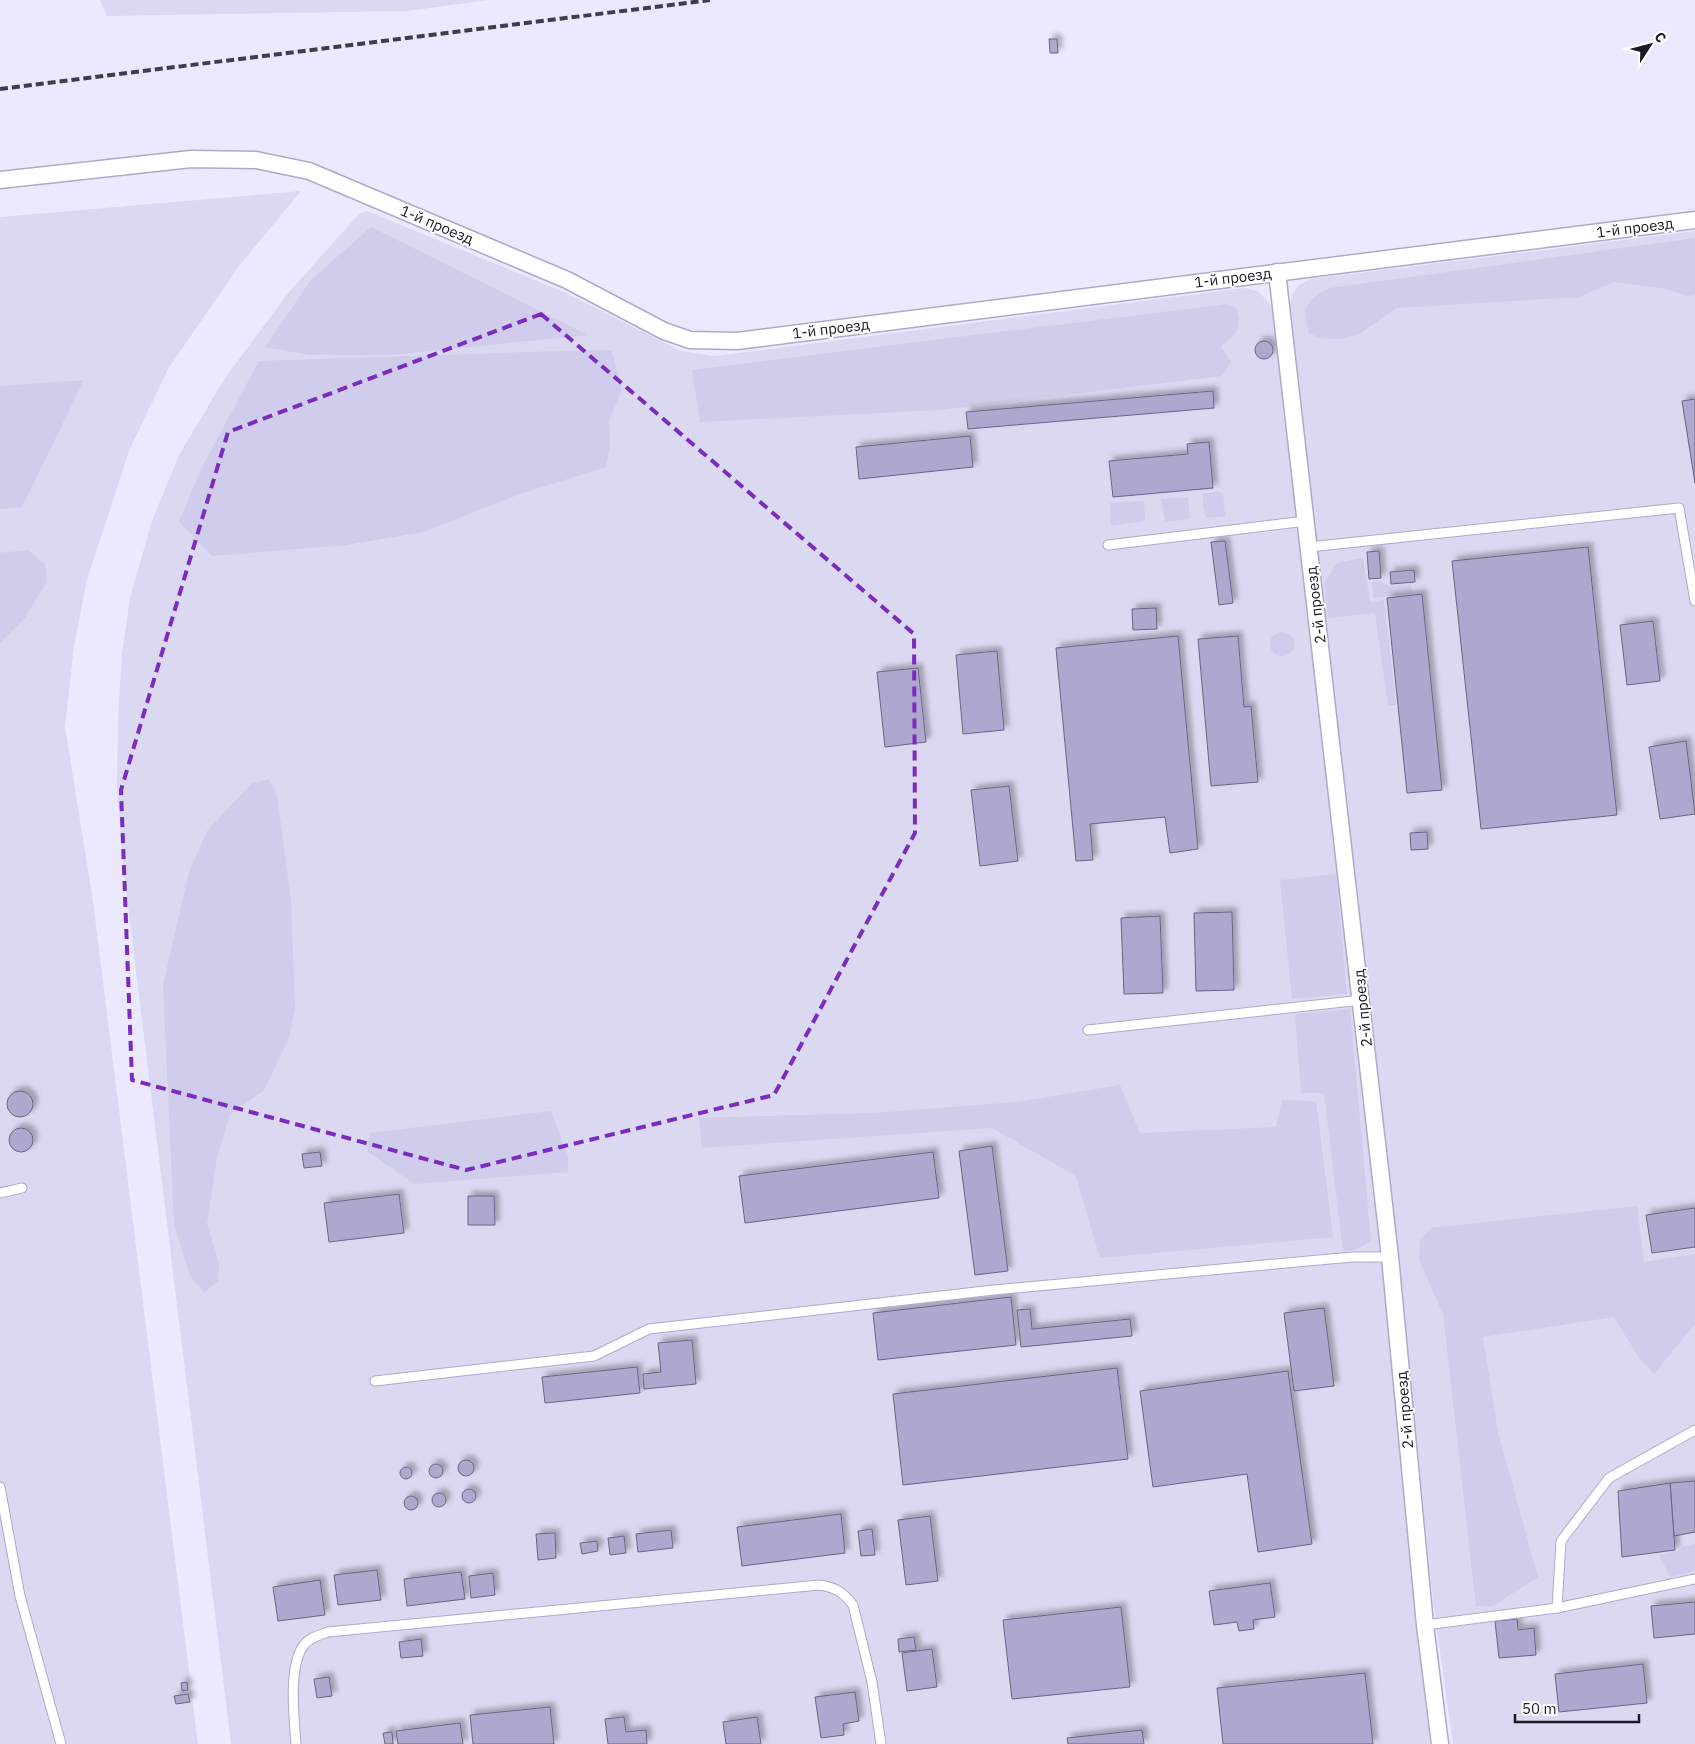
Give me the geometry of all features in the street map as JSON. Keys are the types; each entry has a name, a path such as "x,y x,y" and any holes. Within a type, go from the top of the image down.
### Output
{"street":[{"name":"1-й проезд","path":"0,180 191,159 223,158 281,164 327,177 567,280 664,331 690,340 736,341 1695,220"},
{"name":"2-й проезд","path":"1278,272 1362,1000 1390,1258 1425,1625 1440,1744"}],"lane":[{"path":"1309,547 1680,508 1695,601"},
{"path":"1108,544 1306,521"},
{"path":"1088,1030 1362,1000"},
{"path":"0,1193 22,1188"},
{"path":"375,1381 594,1356 649,1329 994,1290 1352,1257 1390,1258"},
{"path":"1556,1608 1561,1541 1609,1478 1695,1430"},
{"path":"0,1487 20,1596 61,1744"},
{"path":"1425,1625 1556,1608 1695,1579"},
{"path":"296,1744 294,1666 305,1644 314,1637 328,1632 819,1585 832,1586 846,1595 853,1606 872,1682 881,1744"}],"highlighted area":[{"path":"541,314 914,634 915,833 774,1095 466,1170 132,1080 121,790 228,432"}],"shaded area":[{"path":"100,0 489,0 407,11 107,16"},
{"path":"301,191 239,266 168,369 129,451 87,580 74,646 65,727 93,901 198,1744 0,1744 0,217"},
{"path":"367,211 564,292 681,351 715,356 1244,288 1258,291 1268,302 1273,310 1331,783 1379,1222 1413,1598 1430,1744 231,1744 124,874 117,787 118,716 122,654 130,598 152,521 179,455 225,378 289,292 359,214"},
{"path":"371,227 588,335 390,355 309,355 265,347 311,280"},
{"path":"1695,231 1695,1744 1453,1744 1433,1602 1395,1222 1289,307 1292,295 1299,285 1311,279"},
{"path":"1695,238 1695,295 1688,296 1662,288 1614,282 1579,297 1396,308 1359,334 1342,339 1320,338 1309,333 1306,317 1308,305 1315,296 1330,288"},
{"path":"1227,304 1236,308 1239,321 1237,330 1221,346 1231,362 1222,376 940,410 700,422 692,370"},
{"path":"594,350 612,351 622,390 609,420 610,447 606,467 520,494 423,532 346,545 212,556 179,522 202,467 259,361"},
{"path":"84,380 22,507 0,509 0,386"},
{"path":"1217,491 1223,494 1225,516 1206,518 1203,494"},
{"path":"1188,497 1190,519 1165,522 1161,499"},
{"path":"1144,501 1145,521 1111,526 1110,503"},
{"path":"28,550 45,564 47,582 24,619 0,643 0,553"},
{"path":"1363,558 1370,602 1384,600 1396,705 1388,705 1375,613 1328,618 1325,582 1337,563"},
{"path":"1380,581 1389,586 1410,585 1413,593 1374,598 1372,582"},
{"path":"1282,632 1287,633 1293,639 1293,649 1287,655 1282,656 1277,655 1271,649 1270,644 1271,639 1277,633"},
{"path":"269,779 277,795 291,901 295,1008 289,1038 264,1090 230,1114 217,1157 207,1224 219,1263 218,1281 204,1293 190,1276 174,1224 163,985 189,872 207,831 251,784"},
{"path":"1336,874 1347,994 1292,999 1280,880"},
{"path":"1350,1009 1371,1240 1358,1249 1343,1251 1324,1093 1301,1093 1295,1014"},
{"path":"1120,1085 1140,1133 1276,1127 1282,1100 1316,1101 1333,1237 1100,1258 1076,1176 992,1128 702,1148 699,1118 872,1113 1017,1102"},
{"path":"551,1111 568,1156 568,1172 414,1184 367,1151 369,1133"},
{"path":"1637,1206 1644,1262 1695,1254 1695,1324 1654,1374 1639,1358 1614,1317 1483,1337 1498,1432 1538,1577 1493,1606 1476,1606 1443,1314 1419,1260 1420,1239 1431,1228"},
{"path":"1695,1544 1695,1571 1670,1577 1659,1555 1678,1551 1683,1546"}],"building":[{"path":"1049,39 1057,39 1058,53 1050,53"},
{"path":"1264,341 1270,344 1273,350 1270,356 1264,359 1258,356 1255,350 1258,344"},
{"path":"1213,391 1214,408 968,429 966,412"},
{"path":"1695,399 1695,483 1682,401"},
{"path":"970,436 973,467 859,479 856,447"},
{"path":"1209,442 1213,488 1113,497 1109,461 1188,454 1187,444"},
{"path":"1225,541 1233,603 1219,605 1211,542"},
{"path":"1588,547 1617,815 1481,829 1452,561"},
{"path":"1379,551 1381,578 1369,579 1367,552"},
{"path":"1414,570 1415,582 1391,584 1390,572"},
{"path":"1422,594 1442,790 1407,793 1387,598"},
{"path":"1156,608 1157,629 1133,630 1132,609"},
{"path":"1653,621 1660,681 1627,685 1620,625"},
{"path":"1178,636 1198,849 1170,853 1165,817 1090,824 1093,860 1076,861 1056,648"},
{"path":"1238,636 1244,707 1251,706 1258,782 1211,786 1198,639"},
{"path":"997,651 1004,730 963,734 956,655"},
{"path":"918,668 926,742 885,747 877,672"},
{"path":"1686,741 1695,814 1660,819 1649,747"},
{"path":"1009,786 1018,861 980,866 971,790"},
{"path":"1427,832 1428,849 1411,850 1410,833"},
{"path":"1232,912 1234,990 1196,991 1194,913"},
{"path":"1160,916 1163,993 1124,994 1121,918"},
{"path":"20,1091 29,1095 33,1104 29,1113 20,1117 11,1113 7,1104 11,1095"},
{"path":"21,1128 30,1131 33,1140 30,1149 21,1152 12,1149 9,1140 12,1131"},
{"path":"992,1146 1008,1271 975,1275 959,1151"},
{"path":"320,1152 322,1166 304,1168 302,1154"},
{"path":"933,1152 939,1198 745,1223 739,1176"},
{"path":"399,1194 404,1233 329,1242 324,1203"},
{"path":"468,1196 494,1196 495,1225 468,1225"},
{"path":"1695,1208 1695,1247 1652,1253 1646,1215"},
{"path":"1011,1297 1016,1345 878,1360 873,1313"},
{"path":"1324,1308 1334,1386 1294,1391 1284,1313"},
{"path":"1030,1309 1032,1329 1130,1319 1132,1336 1021,1347 1017,1310"},
{"path":"692,1340 696,1384 644,1389 643,1374 661,1372 658,1343"},
{"path":"637,1367 640,1393 545,1403 542,1377"},
{"path":"1117,1368 1128,1459 903,1485 893,1394"},
{"path":"1288,1371 1312,1544 1258,1552 1247,1474 1153,1487 1140,1391"},
{"path":"466,1460 474,1468 466,1476 458,1468"},
{"path":"433,1464 439,1464 443,1471 439,1478 433,1478 429,1474 429,1468"},
{"path":"408,1467 411,1468 411,1478 404,1479 401,1478 400,1471 401,1468"},
{"path":"1695,1481 1695,1532 1674,1536 1670,1483"},
{"path":"1670,1483 1675,1550 1622,1557 1618,1491"},
{"path":"466,1489 472,1489 476,1496 472,1503 466,1503 462,1499 462,1493"},
{"path":"439,1493 444,1495 446,1500 444,1505 439,1507 434,1505 432,1500 434,1495"},
{"path":"411,1496 416,1498 418,1503 416,1508 411,1510 406,1508 404,1503 406,1498"},
{"path":"841,1514 845,1553 742,1566 737,1527"},
{"path":"930,1516 938,1581 906,1585 898,1520"},
{"path":"872,1529 875,1555 861,1556 858,1531"},
{"path":"671,1530 673,1548 638,1552 636,1534"},
{"path":"555,1533 556,1558 538,1560 536,1534"},
{"path":"624,1536 626,1553 610,1555 608,1538"},
{"path":"597,1541 598,1551 582,1554 580,1543"},
{"path":"377,1570 381,1600 338,1605 334,1575"},
{"path":"461,1572 465,1599 407,1606 404,1579"},
{"path":"493,1573 495,1595 471,1598 469,1576"},
{"path":"320,1580 325,1615 278,1621 273,1587"},
{"path":"1270,1583 1275,1617 1253,1620 1254,1629 1239,1631 1237,1622 1214,1625 1209,1591"},
{"path":"1695,1602 1695,1634 1654,1638 1651,1606"},
{"path":"1121,1607 1130,1687 1012,1699 1003,1620"},
{"path":"1517,1619 1518,1630 1534,1628 1536,1655 1499,1658 1495,1621"},
{"path":"914,1637 916,1650 899,1652 898,1639"},
{"path":"421,1639 423,1656 401,1658 399,1642"},
{"path":"932,1649 937,1687 907,1691 902,1653"},
{"path":"1643,1664 1647,1703 1559,1712 1555,1674"},
{"path":"1365,1673 1373,1744 1223,1744 1217,1688"},
{"path":"329,1677 332,1696 317,1698 314,1679"},
{"path":"187,1682 188,1690 182,1691 181,1683"},
{"path":"855,1692 859,1721 843,1724 844,1735 821,1738 815,1697"},
{"path":"188,1694 190,1702 176,1704 174,1696"},
{"path":"550,1707 554,1744 473,1744 470,1715"},
{"path":"624,1717 626,1732 646,1730 647,1744 608,1744 605,1719"},
{"path":"757,1717 761,1744 726,1744 723,1722"},
{"path":"460,1723 463,1744 398,1744 396,1731"},
{"path":"1142,1730 1144,1744 1068,1744 1067,1738"},
{"path":"392,1732 393,1744 385,1744 383,1733"}],"railway":[{"path":"0,89 710,0"}]}
